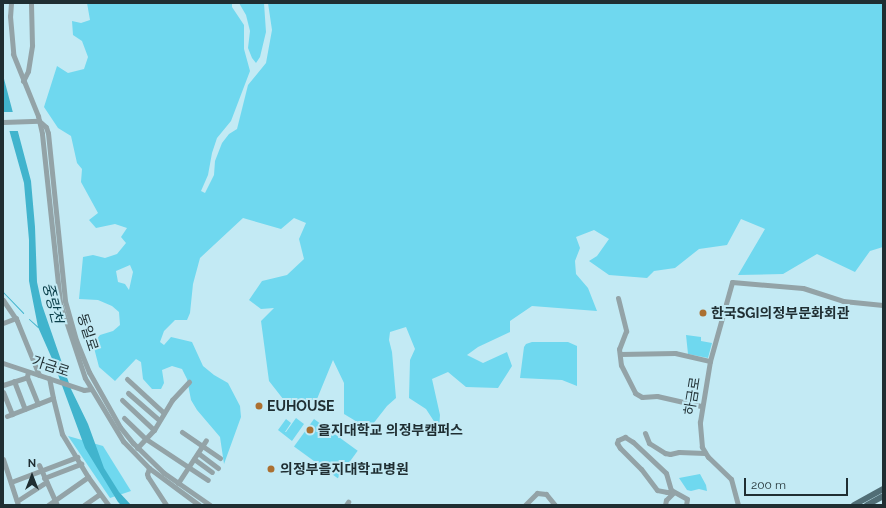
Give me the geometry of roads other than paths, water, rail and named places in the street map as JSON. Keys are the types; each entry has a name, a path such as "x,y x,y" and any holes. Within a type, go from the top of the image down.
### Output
{"main road":[{"path":"867,503 883,489"},
{"path":"854,505 867,503 883,496"}],"street":[{"name":"동일로","path":"12,3 13,54 39,121 44,146 60,303 85,378 123,441 149,468 199,505"},
{"path":"23,81 28,71 32,45 31,3"},
{"name":"동일로","path":"39,121 46,126 48,133 69,317 89,372 96,387 120,427 137,448 178,483 210,505"},
{"path":"3,122 39,121"},
{"name":"하금로","path":"705,452 702,447 700,422 701,406 710,361 732,282 803,288 843,301 883,305"},
{"path":"618,298 626,331 619,349 621,365 638,396 657,396 701,406"},
{"path":"3,300 16,318 29,346 39,375"},
{"path":"3,323 16,318"},
{"path":"620,354 675,353 710,361"},
{"name":"가금로","path":"3,363 28,374 39,375 82,389 91,389"},
{"path":"3,385 28,374 38,404"},
{"path":"49,378 62,434 88,477 108,505"},
{"path":"127,379 164,413"},
{"path":"14,381 25,409"},
{"path":"137,448 154,430 176,395 190,382"},
{"path":"3,392 9,415 53,398"},
{"path":"128,393 159,420"},
{"path":"122,400 154,430"},
{"path":"124,418 146,439 208,480"},
{"path":"182,432 220,458"},
{"path":"645,433 649,443 665,453 705,452 731,480 736,504"},
{"path":"672,491 666,473 633,442 625,437 618,440 617,443 620,448 641,469 657,490 667,492 672,491 687,499 686,505"},
{"path":"178,483 206,440"},
{"path":"198,453 218,468"},
{"path":"11,482 40,468 77,457"},
{"path":"3,459 5,470 18,503 45,480 81,464"},
{"path":"194,459 212,472"},
{"path":"40,468 56,502"},
{"path":"149,468 147,474 148,477 166,505"},
{"path":"48,505 56,502 88,477"},
{"path":"665,505 666,500 672,491"},
{"path":"526,505 537,493 546,494 555,505"},
{"path":"84,505 100,494"}],"waterway":[{"path":"3,292 23,313"},
{"path":"29,319 38,327"}],"place":[{"name":"한국SGI의정부문화회관","path":"703,313"},
{"name":"EUHOUSE","path":"259,406"},
{"name":"을지대학교 의정부캠퍼스","path":"310,430"},
{"name":"의정부을지대학교병원","path":"271,469"}],"water label":[{"name":"중랑천","path":"52,303"}]}
